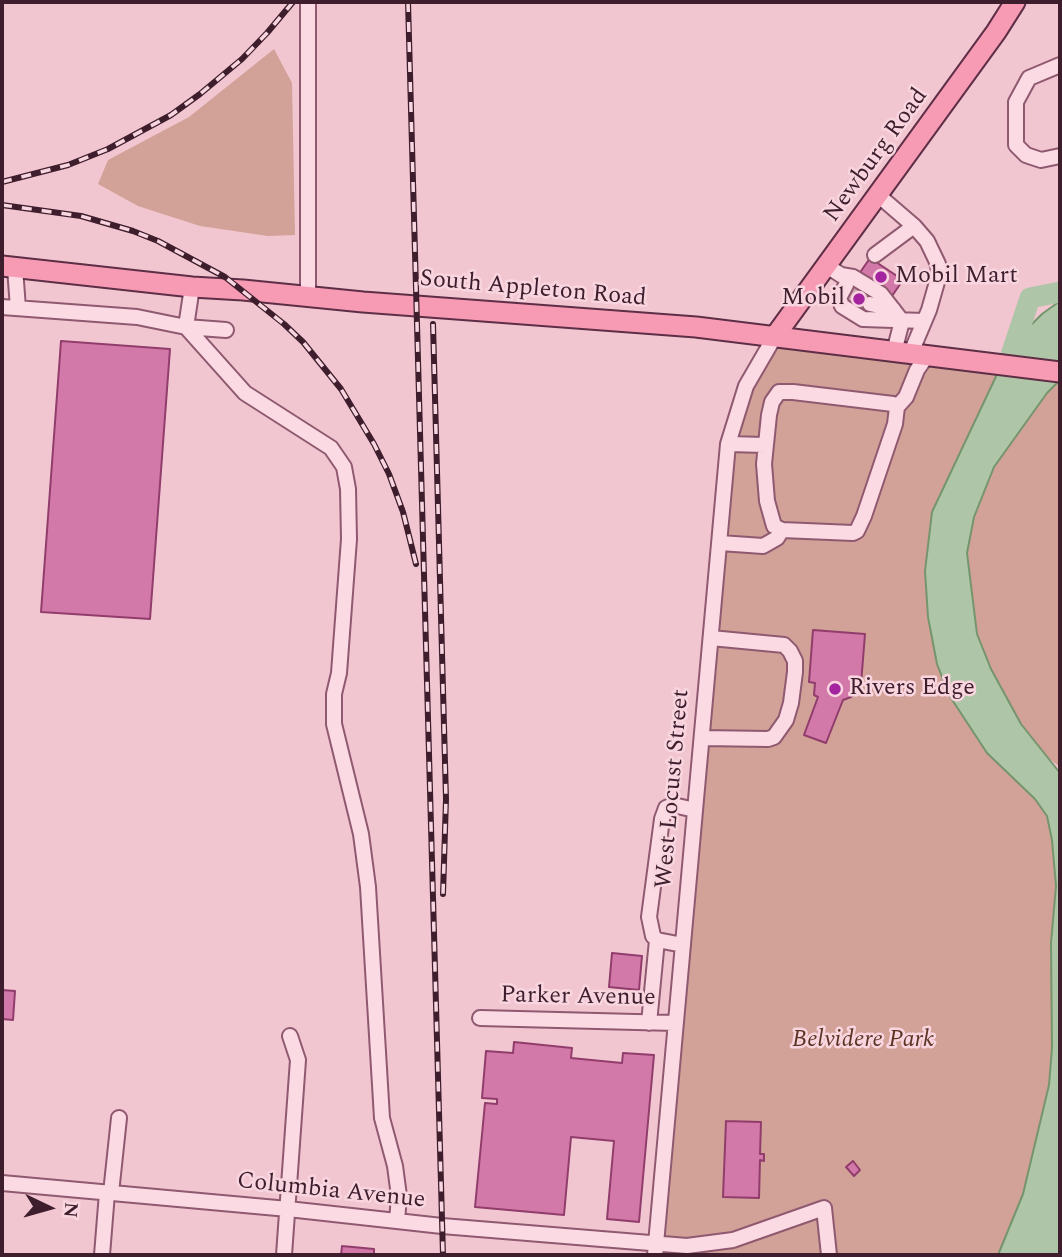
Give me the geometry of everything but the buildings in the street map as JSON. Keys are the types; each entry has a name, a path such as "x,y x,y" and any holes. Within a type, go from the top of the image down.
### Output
{"main road":[{"name":"Newburg Road","path":"775,336 841,279 878,195 996,32 1014,2"},
{"name":"South Appleton Road","path":"9,267 192,288 696,327 1060,372"}],"street":[{"path":"308,2 308,296"},
{"path":"1060,65 1029,78 1016,102 1016,145 1026,155 1041,160 1060,156"},
{"path":"878,195 914,226 927,242 938,264 939,275 910,355"},
{"path":"876,255 914,226"},
{"path":"9,267 18,308"},
{"path":"897,407 893,404 779,392 772,402 764,464 769,514 774,526 782,530 857,531 895,424 897,407 906,397 917,370 910,355 902,321 881,294 853,277 841,279 839,298 842,306 863,319 902,321 924,321"},
{"path":"186,327 192,288"},
{"path":"870,304 893,309"},
{"path":"2,307 137,317 186,327 226,330"},
{"path":"186,327 245,393 331,447 344,467 348,489 349,539 339,673 334,694 334,724 361,834 368,887 382,1118 395,1166 399,1196 397,1221"},
{"name":"West Locust Street","path":"656,1249 728,444 746,386 775,336"},
{"path":"728,444 765,445"},
{"path":"720,543 763,546 777,538 782,530"},
{"path":"702,738 754,740 774,737 792,703 795,672 794,661 784,645 711,638"},
{"path":"682,945 657,940 653,936 649,917 662,818 666,808 673,805 695,810"},
{"path":"649,1023 657,940"},
{"name":"Parker Avenue","path":"480,1018 675,1023"},
{"path":"284,1255 299,1060 290,1037"},
{"path":"102,1255 119,1118"},
{"name":"Columbia Avenue","path":"2,1184 288,1209 656,1249 722,1243 824,1208 829,1255"}],"green space":[{"path":"274,49 292,83 295,235 268,236 200,226 138,206 98,184 108,160 189,117"},
{"name":"Belvidere Park","path":"775,336 1000,368 933,512 1035,799 1047,816 1052,840 1056,886 1051,943 1052,1048 1049,1085 1023,1194 998,1255 655,1255 728,444"},
{"path":"1060,380 1060,767 1043,754 1021,724 991,669 977,634 967,553 974,517 994,467 1047,393"}],"shaded area":[{"path":"1060,301 1060,380 1047,393 994,467 974,517 967,553 977,634 991,669 1021,724 1060,773 1060,1255 998,1255 1023,1194 1049,1085 1052,1048 1051,943 1056,886 1052,840 1047,816 1035,799 987,753 949,695 937,664 928,617 925,571 932,512 1000,368 1020,336"}],"waterway":[{"path":"1006,370 1030,298 1060,292"}],"tunnel":[{"path":"850,292 870,304"}],"railway":[{"path":"2,182 68,165 108,149 171,115 242,59 293,2"},
{"path":"408,2 443,1255"},
{"path":"2,205 81,216 158,241 225,277 284,324 303,342 341,389 374,444 403,512 416,564"},
{"path":"433,324 446,799 443,894"}],"place":[{"name":"Mobil Mart","path":"881,277"},
{"name":"Mobil","path":"859,299"},
{"name":"Rivers Edge","path":"835,689"}]}
